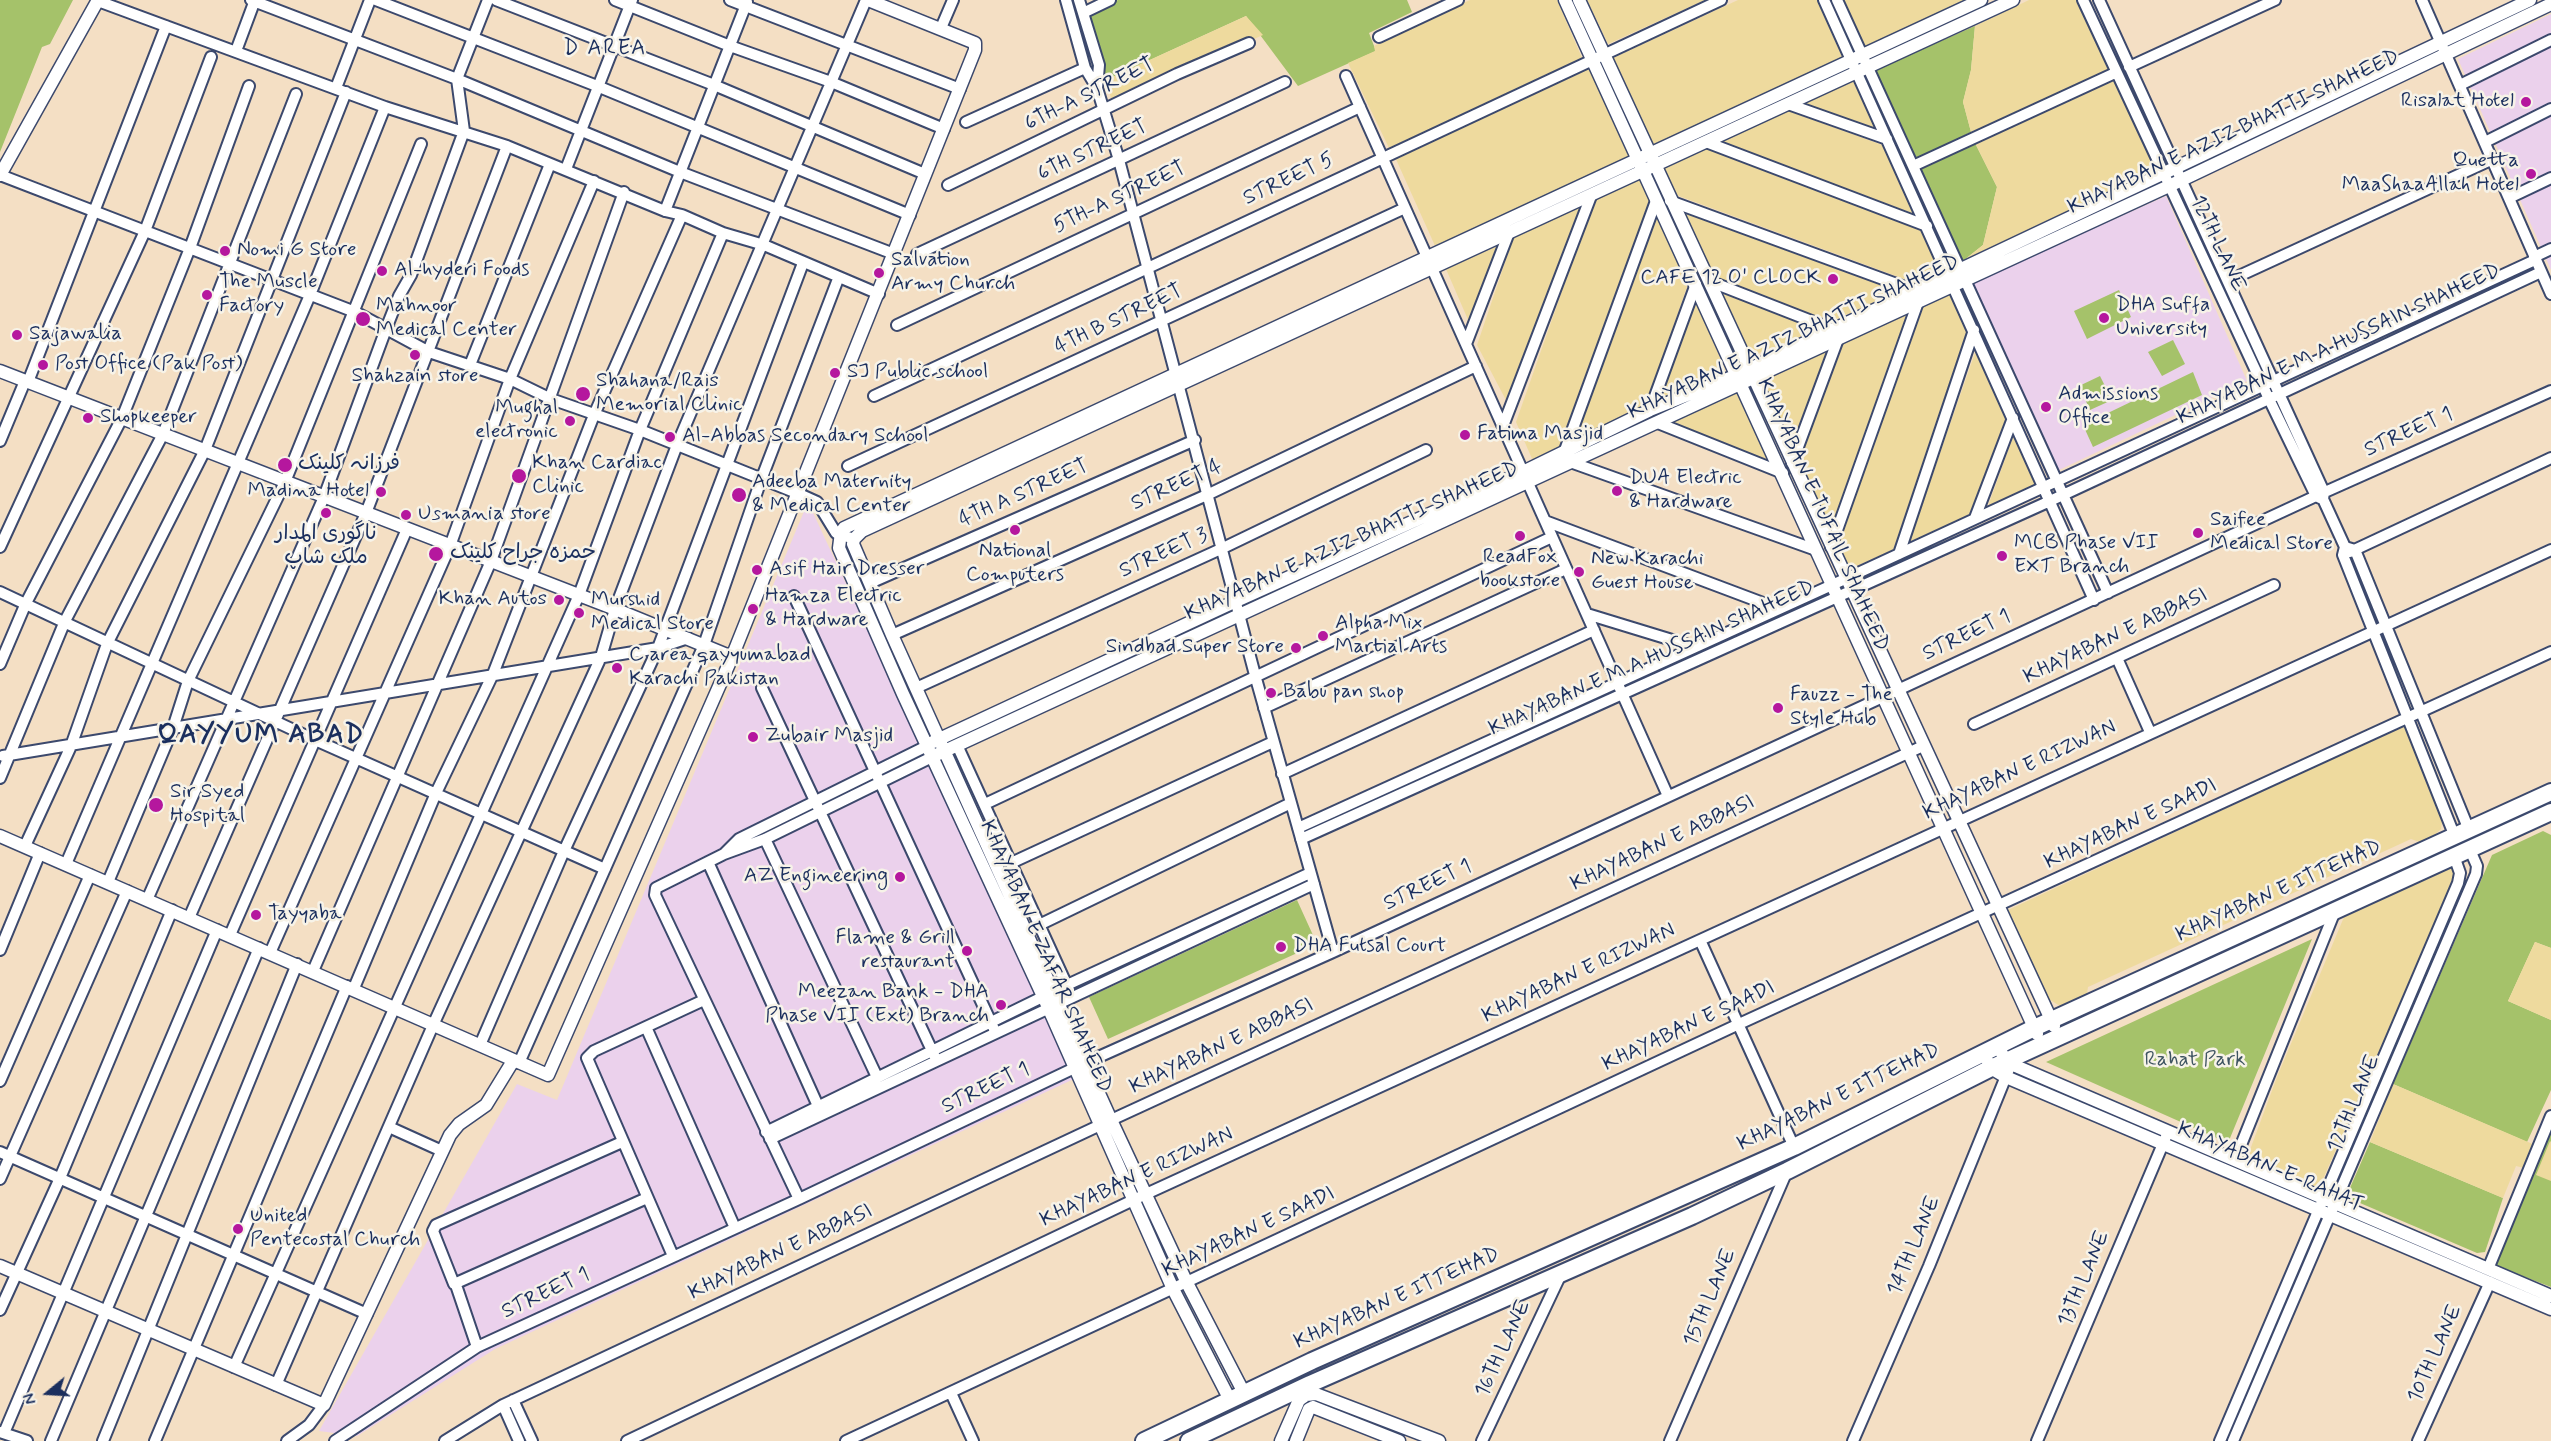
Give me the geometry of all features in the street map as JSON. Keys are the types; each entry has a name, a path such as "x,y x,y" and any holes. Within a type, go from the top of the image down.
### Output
{"main road":[{"name":"KHAYABAN E ITTEHAD","path":"1144,1441 1237,1396 1794,1147 2051,1020 2551,792"},
{"name":"KHAYABAN E ITTEHAD","path":"1189,1441 1302,1394 1787,1171 2060,1038 2551,812"}],"street":[{"path":"854,539 842,532 817,502 797,493 640,430 551,399 510,379 429,352 355,312 0,175 98,0 385,107 507,146 624,192 664,211 682,215 723,233 764,245 838,279 879,294"},
{"path":"236,51 254,0 456,79 680,172 894,254"},
{"path":"25,846 71,746 107,644 205,450 274,280 341,90 354,40 370,0"},
{"path":"376,0 597,86 697,129 910,214"},
{"path":"147,900 324,497 386,329 411,275 464,131 456,79 488,0"},
{"path":"496,0 714,85 926,174"},
{"path":"615,0 631,3 730,46 831,82 944,129"},
{"path":"730,0 746,3 960,89"},
{"path":"0,837 435,1023 548,1075 732,657 879,294 975,50 975,43 867,0 677,445 615,609 600,657 435,1023 276,1385"},
{"path":"941,28 953,0"},
{"path":"1066,0 1085,68 1097,88 1119,160 1195,440 1255,675 1332,952"},
{"path":"1080,0 1099,65 1097,88"},
{"path":"1083,13 1110,0"},
{"path":"1379,37 1458,0"},
{"name":"KHAYABAN E TUFAIL SHAHEED","path":"1565,0 1597,56 1646,163 1670,201 1709,281 2060,1038"},
{"name":"KHAYABAN E TUFAIL SHAHEED","path":"1579,0 1597,56"},
{"name":"STREET 5","path":"874,396 1721,0"},
{"path":"1824,0 1913,166 2108,593"},
{"path":"1837,0 1856,58"},
{"path":"935,748 916,688 853,544 854,539 862,531 1427,258 1646,163 1856,58 1981,0"},
{"path":"842,532 1178,379 1433,270 1591,196 1646,163 1706,142 2013,0"},
{"name":"12TH LANE","path":"2083,0 2169,186 2267,382 2279,394 2322,497 2388,626 2462,833"},
{"name":"12TH LANE","path":"2099,0 2228,281 2267,382 2268,399 2322,497"},
{"path":"2129,67 2250,5 2275,0"},
{"path":"2422,0 2551,294"},
{"name":"KHAYABAN E AZIZ BHATTI SHAHEED","path":"724,854 739,839 875,771 935,748 1236,601 1526,478 1573,462 1658,423 1751,373 1916,296 1953,286 2169,186 2444,48 2530,0"},
{"path":"566,169 631,3"},
{"path":"664,211 746,3"},
{"name":"KHAYABAN E AZIZ BHATTI SHAHEED","path":"1916,296 1947,273 2163,173 2444,48 2551,4"},
{"path":"0,441 95,211 166,26"},
{"path":"2460,85 2551,40"},
{"name":"6TH-A STREET","path":"948,185 1104,109 1249,43"},
{"path":"0,547 145,231 211,57"},
{"path":"966,122 1085,68"},
{"path":"1862,70 1887,139 2094,600"},
{"path":"1913,166 2115,73"},
{"path":"1346,76 1668,796"},
{"name":"6TH STREET","path":"917,254 1285,82"},
{"path":"0,664 26,603 122,418 190,248 249,86"},
{"path":"0,778 4,756 65,621 163,435 296,94"},
{"path":"1788,104 1887,139"},
{"path":"66,864 310,295 385,107"},
{"name":"5TH-A STREET","path":"897,325 1360,107"},
{"path":"2485,142 2551,109"},
{"path":"1706,142 1927,226"},
{"path":"108,882 173,728 188,681 285,482 421,144"},
{"path":"189,918 366,513 507,146"},
{"path":"2228,281 2493,159"},
{"name":"KHAYABAN E TUFAIL SHAHEED","path":"1646,163 1656,201 1783,473 2043,1046"},
{"path":"470,365 550,164"},
{"path":"2509,198 2551,178"},
{"path":"51,1441 146,1216 264,950 358,758 450,546 510,379 594,181"},
{"path":"313,971 491,561 624,192"},
{"path":"1503,426 1591,196"},
{"path":"1564,453 1656,201"},
{"path":"1670,201 1916,296 1832,547"},
{"name":"4TH B STREET","path":"848,466 1405,208"},
{"path":"154,1441 232,1254 350,987 436,793 493,674 594,415 682,215"},
{"path":"234,1367 393,1006 482,814 579,595 640,430 723,233"},
{"path":"1466,344 1509,235"},
{"name":"KHAYABAN E M A HUSSAIN SHAHEED","path":"1299,834 1835,591 1899,554 2534,259 2551,249"},
{"path":"480,1045 564,851 666,629 803,263"},
{"name":"KHAYABAN E M A HUSSAIN SHAHEED","path":"1848,584 2050,501 2541,272"},
{"path":"287,1441 309,1425 324,1405 442,1151 459,1124 486,1105 516,1062 605,869 704,645 761,480 838,279"},
{"path":"1709,281 1835,334 1792,463"},
{"path":"1650,410 1696,284"},
{"path":"1899,554 1974,330"},
{"name":"STREET 4","path":"892,635 1209,494 1476,366"},
{"path":"0,371 615,609 732,657"},
{"name":"KHAYABAN E AZIZ BHATTI SHAHEED","path":"704,1000 655,896 658,886 724,854 765,839 880,784 935,748 957,745 1526,478 1564,453 1650,410 1739,379"},
{"name":"STREET 1","path":"335,1441 477,1347 1082,1070 2108,593 2551,392"},
{"path":"1975,518 2013,418"},
{"path":"1658,423 1783,473"},
{"name":"4TH A STREET","path":"870,583 1195,440"},
{"name":"STREET 3","path":"916,688 1223,548 1426,450"},
{"path":"2347,549 2551,458"},
{"path":"1573,462 1816,550"},
{"path":"1545,521 1779,609"},
{"path":"230,935 407,529"},
{"path":"842,532 839,548 935,748"},
{"path":"985,804 1552,537"},
{"name":"12TH LANE","path":"2347,549 2374,632 2408,719 2462,833"},
{"name":"KHAYABAN E RIZWAN","path":"627,1441 1146,1194 2551,550"},
{"path":"1264,708 1566,569"},
{"name":"KHAYABAN E ABBASI","path":"1974,723 2274,585"},
{"name":"KHAYABAN E M A HUSSAIN SHAHEED","path":"1620,688 1695,647 1779,609 1835,591"},
{"path":"0,592 260,714"},
{"path":"794,596 993,1028"},
{"path":"1587,614 1695,647"},
{"path":"1282,774 1594,630"},
{"path":"4,756 260,714 277,716 332,702 658,648 688,638"},
{"name":"KHAYABAN E SAADI","path":"846,1441 1739,1024 1983,915 2551,652"},
{"path":"2117,658 2150,732"},
{"path":"762,688 935,1055"},
{"path":"277,716 315,740 605,869"},
{"path":"1011,863 1274,742"},
{"name":"KHAYABAN E ABBASI","path":"445,1441 508,1402 1104,1120 1922,744"},
{"path":"957,745 1072,996"},
{"name":"KHAYABAN E ZAFAR SHAHEED","path":"935,748 1104,1120 1134,1201 1173,1289 1237,1396"},
{"path":"1039,925 1291,803"},
{"path":"765,839 877,1077"},
{"name":"12TH LANE","path":"2330,1199 2476,874 2477,866 2470,849"},
{"path":"0,950 40,853"},
{"name":"12TH LANE","path":"2233,1441 2458,883 2460,873 2454,856"},
{"path":"708,862 818,1106"},
{"path":"0,1081 90,875"},
{"path":"768,1135 1050,1000 1067,985 1312,879"},
{"path":"1050,1000 1072,996 1312,879"},
{"path":"0,1179 5,1154 127,891"},
{"path":"0,1310 60,1178 172,910"},
{"path":"2235,1160 2335,911"},
{"path":"27,1441 2,1432 64,1294 217,930"},
{"path":"1700,940 1794,1147"},
{"path":"103,1441 297,964"},
{"path":"673,1256 586,1058 594,1051 704,1000 799,1199"},
{"path":"646,1027 735,1228"},
{"path":"1991,1049 2003,1067 2166,1138 2235,1160 2330,1199 2551,1296"},
{"path":"768,1135 818,1106 877,1077 935,1055"},
{"name":"14TH LANE","path":"1852,1441 1929,1266 2003,1067"},
{"path":"2488,1269 2551,1116"},
{"path":"1104,1120 1146,1194 1237,1396"},
{"path":"389,1127 442,1151"},
{"name":"KHAYABAN-E-RAHAT","path":"2166,1138 2325,1212 2551,1309"},
{"name":"13TH LANE","path":"2037,1441 2166,1138"},
{"path":"477,1347 456,1285 433,1231 436,1225 622,1142"},
{"path":"5,1154 367,1314"},
{"name":"15TH LANE","path":"1670,1441 1787,1171"},
{"path":"456,1285 647,1198"},
{"name":"12TH LANE","path":"2220,1441 2325,1212"},
{"path":"0,1266 324,1405"},
{"name":"16TH LANE","path":"1482,1441 1561,1274"},
{"name":"10TH LANE","path":"2418,1441 2490,1282"},
{"path":"951,1393 973,1441"},
{"path":"1302,1394 1313,1407 1399,1441"},
{"path":"1281,1441 1302,1394"},
{"path":"1302,1394 1328,1397 1439,1441"},
{"path":"508,1402 519,1441"},
{"path":"508,1402 532,1441"},
{"path":"1296,1441 1309,1408 1313,1407"}],"shaded area":[{"path":"2551,14 2551,270 2458,59"},
{"name":"DHA Suffa University","path":"2166,196 2247,381 2057,471 1972,283"},
{"path":"808,502 1076,1078 495,1349 357,1436 319,1431 517,1084 557,1100"}],"green space":[{"path":"0,0 73,0 50,44 42,47 0,152"},
{"path":"1118,0 1407,0 1412,12 1369,33 1376,51 1298,86 1246,16 1106,80 1089,14"},
{"path":"1975,26 1971,70 1963,102 1971,132 1916,159 1875,70"},
{"path":"1975,143 1997,187 1983,245 1963,261 1920,169"},
{"path":"2119,290 2131,317 2087,339 2074,311"},
{"path":"2173,340 2185,364 2162,376 2148,352"},
{"path":"2193,372 2202,395 2093,447 2083,425"},
{"path":"2100,376 2112,400 2090,410 2079,386"},
{"path":"2543,831 2551,835 2551,948 2535,942 2508,1001 2551,1020 2551,1090 2527,1142 2393,1084 2492,855"},
{"path":"1297,900 1317,944 1108,1039 1089,997"},
{"name":"Rahat Park","path":"2312,939 2228,1143 2046,1062"},
{"path":"2551,1130 2551,1287 2494,1265"},
{"path":"2370,1142 2503,1198 2485,1252 2477,1253 2346,1197"}],"sand":[{"path":"1470,0 1557,0 1582,58 1389,148 1348,63 1375,51 1374,46"},
{"path":"1587,0 1705,0 1608,44"},
{"path":"1738,0 1817,0 1842,57 1653,146 1613,58"},
{"path":"1842,0 1973,0 1864,51"},
{"path":"2029,0 2079,0 2109,70 1971,132 1963,102 1971,70 1975,26"},
{"path":"1246,16 1263,35 1112,102 1106,80"},
{"path":"1590,67 1630,158 1436,248 1395,157"},
{"path":"2113,78 2156,171 1963,261 1983,245 1997,187 1975,143"},
{"path":"1853,81 1880,133 1802,104"},
{"path":"1786,110 1885,146 1917,215 1718,141"},
{"path":"1706,148 1921,230 1942,272 1915,283 1676,195 1663,168"},
{"path":"1641,178 1651,203 1561,448 1533,461 1516,422 1594,200"},
{"path":"1579,207 1579,216 1507,402 1477,345 1514,236"},
{"path":"1681,210 1903,289 1830,322 1712,276"},
{"path":"1657,214 1688,284 1646,405 1576,438"},
{"path":"1502,244 1469,322 1446,269"},
{"path":"1719,290 1817,330 1749,357"},
{"path":"1953,292 1969,332 1893,550 1847,570 1836,548 1923,306"},
{"path":"1695,297 1725,370 1660,400"},
{"path":"1911,310 1831,536 1796,463 1842,343"},
{"path":"1833,347 1791,453 1758,380"},
{"path":"1977,347 2010,418 1969,515 1909,542"},
{"path":"1739,390 1772,465 1671,422"},
{"path":"2016,429 2039,483 1988,506"},
{"path":"2405,725 2443,815 2441,829 2425,844 2411,839 2088,987 2086,1000 2060,1006 2047,998 2008,910"},
{"path":"2454,866 2455,881 2319,1188 2247,1158 2277,1077 2344,917"},
{"path":"2535,942 2551,948 2551,1020 2508,1001"},
{"path":"2393,1084 2535,1145 2524,1168 2516,1166 2503,1198 2370,1142"},
{"path":"2551,1142 2551,1181 2536,1175"}],"place":[{"name":"Risalat Hotel","path":"2526,102"},
{"name":"Quetta MaaShaaAllah Hotel","path":"2531,174"},
{"name":"Nomi G Store","path":"225,251"},
{"name":"Al-hyderi Foods","path":"382,271"},
{"name":"Salvation Army Church","path":"879,273"},
{"name":"CAFE 12 O' CLOCK","path":"1833,279"},
{"name":"The Muscle Factory","path":"207,295"},
{"name":"DHA Suffa University","path":"2104,318"},
{"name":"Mahnoor Medical Center","path":"363,319"},
{"name":"Sajawalia","path":"17,335"},
{"name":"Shahzain store","path":"415,355"},
{"name":"Post Office (Pak Post)","path":"43,365"},
{"name":"SJ Public school","path":"835,373"},
{"name":"Shahana/Rais Memorial Clinic","path":"583,394"},
{"name":"Admissions Office","path":"2046,407"},
{"name":"Shopkeeper","path":"88,418"},
{"name":"Mughal electronic","path":"570,421"},
{"name":"Fatima Masjid","path":"1465,435"},
{"name":"Al-Abbas Secondary School","path":"670,437"},
{"name":"فرزانہ کلینک","path":"285,465"},
{"name":"Khan Cardiac Clinic","path":"519,476"},
{"name":"DUA Electric & Hardware","path":"1617,491"},
{"name":"Madina Hotel","path":"381,492"},
{"name":"Adeeba Maternity & Medical Center","path":"739,495"},
{"name":"ناگوری المدار ملک شاپ","path":"326,513"},
{"name":"Usmania store","path":"406,515"},
{"name":"National Computers","path":"1015,530"},
{"name":"Saifee Medical Store","path":"2198,533"},
{"name":"ReadFox bookstore","path":"1520,536"},
{"name":"حمزہ جراح کلینک","path":"436,554"},
{"name":"MCB Phase VII EXT Branch","path":"2002,556"},
{"name":"Asif Hair Dresser","path":"757,570"},
{"name":"New Karachi Guest House","path":"1579,572"},
{"name":"Khan Autos","path":"559,600"},
{"name":"Hamza Electric & Hardware","path":"753,609"},
{"name":"Murshid Medical Store","path":"579,613"},
{"name":"Alpha Mix Martial Arts","path":"1323,636"},
{"name":"Sindbad Super Store","path":"1296,648"},
{"name":"C area qayyumabad Karachi Pakistan","path":"617,668"},
{"name":"Babu pan shop","path":"1271,693"},
{"name":"Fauzz - The Style Hub","path":"1778,708"},
{"name":"Zubair Masjid","path":"753,737"},
{"name":"Sir Syed Hospital","path":"156,805"},
{"name":"AZ Engineering","path":"900,877"},
{"name":"Tayyaba","path":"256,915"},
{"name":"DHA Futsal Court","path":"1281,947"},
{"name":"Flame & Grill restaurant","path":"967,951"},
{"name":"Meezan Bank - DHA Phase VII (Ext) Branch","path":"1001,1005"},
{"name":"United Pentecostal Church","path":"238,1229"}],"district":[{"name":"D AREA","path":"605,49"},
{"name":"QAYYUM ABAD","path":"261,736"}]}
